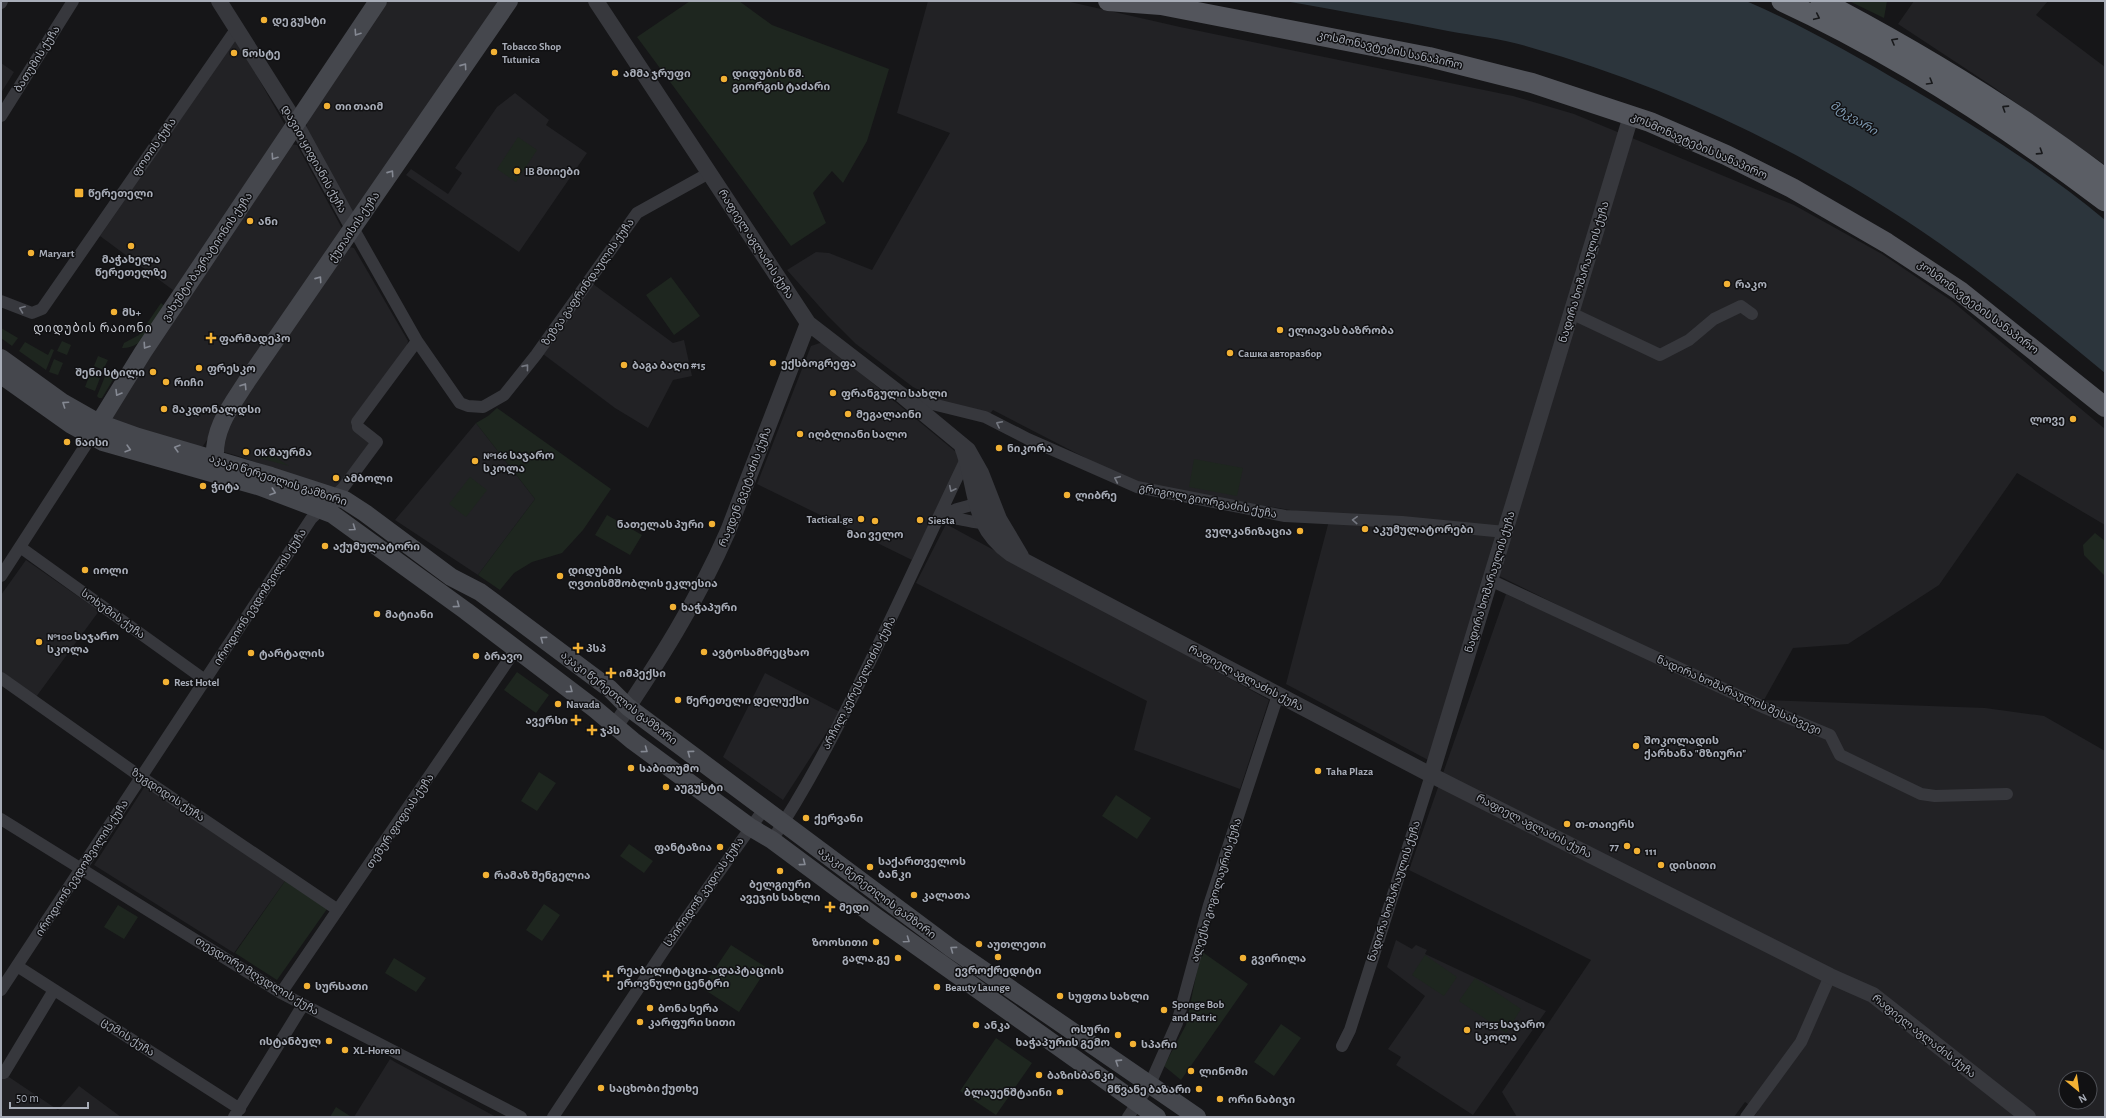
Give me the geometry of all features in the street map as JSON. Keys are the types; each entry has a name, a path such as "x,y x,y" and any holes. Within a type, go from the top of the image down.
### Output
{"highway":[{"path":"1782,1 1824,20 1955,97 2049,158 2105,201"},
{"path":"1821,1 1946,70 2055,141 2105,180"}],"main road":[{"name":"ვახუშტი ბაგრატიონის ქუჩა","path":"95,430 143,352 378,1"},
{"name":"ქუთაისის ქუჩა","path":"214,459 214,446 219,426 247,381 509,1"},
{"name":"კოსმონავტების სანაპირო","path":"1108,1 1156,3 1470,66 1532,83 1631,116 1726,155 1792,188 1887,243 1960,291 2105,407"},
{"name":"აკაკი წერეთლის გამზირი","path":"1,358 62,402 95,430 125,449 261,487 332,514 516,649 616,725 633,741 750,827 772,840 1132,1110 1157,1117"},
{"name":"აკაკი წერეთლის გამზირი","path":"1,375 60,418 95,430 138,437 345,500 365,513 451,577 480,592 610,689 628,707 951,948 1036,1008 1197,1117"}],"street":[{"name":"ბათუმის ქუჩა","path":"1,116 73,1"},
{"name":"დავით ყიფიანის ქუჩა","path":"219,1 295,124 418,341 460,403 468,406 482,407 501,397"},
{"name":"რაფიელ აგლაძის ქუჩა","path":"596,1 808,323 904,397 964,451 984,502 999,519 1024,561"},
{"name":"ფოთის ქუჩა","path":"1,301 32,313 42,309 237,28"},
{"name":"ნადირა ხოშარაულის ქუჩა","path":"1342,1046 1352,1023 1431,774 1631,116"},
{"name":"ზეზვა გაფრინდაულის ქუჩა","path":"501,397 536,355 632,219 648,206 709,173"},
{"path":"1571,313 1660,355 1689,340 1714,319 1741,306 1752,314"},
{"name":"რაჟდენ გვეტაძის ქუჩა","path":"616,725 655,668 714,562 728,531 808,323"},
{"name":"იროდიონ ევდოშვილის ქუჩა","path":"1,990 311,519 319,509 343,488 377,442 358,427 357,422 418,341"},
{"name":"გრიგოლ გიორგაძის ქუჩა","path":"904,397 985,417 1028,439 1137,487 1285,516 1402,522 1505,532"},
{"name":"ვახუშტი ბაგრატიონის ქუჩა","path":"1,576 95,430"},
{"name":"არჩილ კერესელიძის ქუჩა","path":"772,840 812,777 878,648 937,520 964,451"},
{"name":"რაფიელ აგლაძის ქუჩა","path":"984,502 983,524 994,540 1011,554 1431,774 1830,976 1873,995 2028,1117"},
{"path":"937,520 946,513 984,502"},
{"path":"937,520 954,517 983,524 999,519"},
{"name":"სოხუმის ქუჩა","path":"20,547 206,680"},
{"name":"ნადირა ხოშარაულის შესახვევი","path":"1490,580 1765,708 1830,735 1840,755 1921,794 1935,796 2007,794"},
{"name":"თემურ ფიფიას ქუჩა","path":"281,993 516,649"},
{"name":"ზუგდიდის ქუჩა","path":"1,678 141,778 338,910"},
{"name":"ალექსი გოგოლაურის ქუჩა","path":"1132,1110 1150,1084 1177,1023 1209,905 1278,695"},
{"name":"სპირიდონ კედიას ქუჩა","path":"553,1117 668,944 764,809"},
{"name":"თევდორე მღვდლის ქუჩა","path":"1,819 281,993 521,1117"},
{"name":"ცემის ქუჩა","path":"17,966 237,1113"},
{"path":"1746,1117 1801,1042 1830,976"},
{"path":"4,1073 54,990"},
{"path":"237,1113 303,1005"}],"shaded area":[{"path":"388,1 504,1 352,214 306,129 307,120"},
{"path":"690,1 739,1 772,25 889,69 867,141 843,183 832,171 813,193 826,223 791,246 637,37"},
{"path":"928,1 1066,1 1180,27 1513,96 1574,114 1794,205 1882,254 1952,301 2105,429 2105,525 2017,473 1939,585 1848,644 1793,648 1764,700 1985,708 2044,716 2105,751 2105,1117 1754,1117 1758,1111 1745,1102 1734,1117 1517,1117 1502,1092 1591,960 1409,870 1506,594 1624,648 1628,640 1487,570 1430,761 1286,684 1330,517 1134,483 993,410 989,415 954,408 913,387 856,344 827,315 787,270 816,252 829,253 872,270 950,133 897,113"},
{"path":"1849,1 1887,1 1884,18"},
{"path":"1914,1 2048,1 2036,15 2105,67 2105,165 1989,84 1898,24"},
{"path":"234,41 237,41 286,127 177,293 100,236"},
{"path":"1,63 14,72 1,93"},
{"name":"IB მთიები","path":"515,93 549,120 546,125 587,153 519,252 406,175 411,169 448,194 462,173 455,168 497,107"},
{"path":"518,137 537,150 516,182 497,169"},
{"path":"291,144 297,145 344,232 344,236 203,446 197,447 111,423 109,417"},
{"path":"349,247 354,248 408,341 407,346 351,421 351,426 372,442 338,488 319,484 224,452 223,431"},
{"path":"671,277 700,316 674,335 646,295"},
{"name":"ბაგა ბაღი #15","path":"593,284 673,343 684,340 692,376 673,380 648,428 615,408 543,354"},
{"path":"161,303 166,307 148,334 137,344 122,348 124,343 139,335"},
{"path":"1,328 18,338 12,346 1,338"},
{"path":"62,341 71,345 67,355 57,351"},
{"path":"25,342 48,355 51,349 54,350 46,370 19,351"},
{"name":"მეგალაინი","path":"823,342 962,457 912,560 757,484 811,346"},
{"path":"98,356 108,360 103,370 94,366"},
{"path":"54,359 63,363 58,375 49,372"},
{"path":"90,374 100,378 95,391 85,387"},
{"path":"106,374 114,378 102,398 99,398 97,396"},
{"path":"497,408 611,489 583,530 562,553 532,562 514,573 500,590 478,575 535,499 476,423 488,416"},
{"name":"№166 საჯარო სკოლა","path":"476,423 535,499 478,575 395,520"},
{"path":"264,450 289,466 259,458"},
{"path":"1194,459 1243,468 1237,496 1189,487"},
{"path":"470,477 487,490 466,517 449,504"},
{"path":"607,515 642,535 630,555 595,535"},
{"path":"946,524 1269,700 1240,789 1134,750 1147,701 916,583"},
{"path":"2095,533 2105,541 2105,576 2084,555 2083,545"},
{"name":"№100 საჯარო სკოლა","path":"26,560 99,611 36,697 1,672 1,595"},
{"path":"517,672 549,695 536,713 504,690"},
{"path":"765,673 840,712 783,800 723,757"},
{"path":"539,772 556,783 537,811 521,801"},
{"path":"145,786 285,881 234,953 94,865"},
{"path":"1116,795 1151,818 1137,839 1102,816"},
{"path":"629,844 653,861 644,873 620,856"},
{"path":"285,881 327,909 277,980 235,953"},
{"path":"544,904 560,915 542,941 526,930"},
{"path":"118,905 138,917 124,939 104,927"},
{"name":"№155 საჯარო სკოლა","path":"1396,940 1412,949 1416,945 1427,950 1425,954 1546,1011 1473,1115 1396,1065 1401,1057 1388,1049 1425,996 1387,967"},
{"path":"731,945 767,968 739,1012 702,988"},
{"path":"1201,951 1248,984 1181,1080 1164,1066 1186,1025"},
{"path":"1425,955 1457,977 1444,996 1412,975"},
{"path":"394,958 426,978 416,992 385,973"},
{"path":"1475,978 1521,1009 1506,1033 1459,1001"},
{"path":"1281,1024 1301,1038 1274,1076 1254,1062"},
{"path":"996,1038 1032,1063 996,1115 960,1091"},
{"path":"390,1059 395,1062 496,1117 354,1117"},
{"path":"6,1075 58,1110 79,1086 121,1117 1,1117 1,1079"},
{"path":"336,1107 350,1116 350,1117 330,1117"}],"water":[{"name":"მტკვარი","path":"1285,1 1746,1 1767,10 1848,52 1958,117 2009,149 2058,183 2105,220 2105,373 1993,283 1946,248 1877,202 1783,148 1684,101 1581,63 1519,44"}],"place":[{"name":"დე გუსტი","path":"264,20"},
{"name":"Tobacco Shop Tutunica","path":"494,52"},
{"name":"ნოსტე","path":"234,53"},
{"name":"ამმა ჯრუფი","path":"615,73"},
{"name":"დიდუბის წმ. გიორგის ტაძარი","path":"724,79"},
{"name":"თი თაიმ","path":"327,106"},
{"name":"IB მთიები","path":"517,171"},
{"name":"წერეთელი","path":"79,193"},
{"name":"ანი","path":"250,221"},
{"name":"მაჭახელა წერეთელზე","path":"131,246"},
{"name":"Maryart","path":"31,253"},
{"name":"რაკო","path":"1727,284"},
{"name":"მს+","path":"114,312"},
{"name":"ელიავას ბაზრობა","path":"1280,330"},
{"name":"ფარმადეპო","path":"211,338"},
{"name":"Сашка авторазбор","path":"1230,353"},
{"name":"ექსბოგრეფა","path":"773,363"},
{"name":"ბაგა ბაღი #15","path":"624,365"},
{"name":"ფრესკო","path":"199,368"},
{"name":"შენი სტილი","path":"153,372"},
{"name":"რიჩი","path":"166,382"},
{"name":"ფრანგული სახლი","path":"833,393"},
{"name":"მაკდონალდსი","path":"164,409"},
{"name":"მეგალაინი","path":"848,414"},
{"name":"ლოვე","path":"2073,419"},
{"name":"იღბლიანი სალო","path":"800,434"},
{"name":"ნაისი","path":"67,442"},
{"name":"ნიკორა","path":"999,448"},
{"name":"OK შაურმა","path":"246,452"},
{"name":"№166 საჯარო სკოლა","path":"475,461"},
{"name":"ამბოლი","path":"336,478"},
{"name":"ჭიტა","path":"203,486"},
{"name":"ლიბრე","path":"1067,495"},
{"name":"Tactical.ge","path":"861,519"},
{"name":"Siesta","path":"920,520"},
{"name":"მაი ველო","path":"875,521"},
{"name":"ნათელას პური","path":"712,524"},
{"name":"აკუმულატორები","path":"1365,529"},
{"name":"ვულკანიზაცია","path":"1300,531"},
{"name":"აქუმულატორი","path":"325,546"},
{"name":"იოლი","path":"85,570"},
{"name":"დიდუბის ღვთისმშობლის ეკლესია","path":"560,576"},
{"name":"ხაჭაპური","path":"673,607"},
{"name":"მატიანი","path":"377,614"},
{"name":"№100 საჯარო სკოლა","path":"39,642"},
{"name":"პსპ","path":"578,648"},
{"name":"ავტოსამრეცხაო","path":"704,652"},
{"name":"ტარტალის","path":"251,653"},
{"name":"ბრავო","path":"476,656"},
{"name":"იმპექსი","path":"611,673"},
{"name":"Rest Hotel","path":"166,682"},
{"name":"წერეთელი დელუქსი","path":"678,700"},
{"name":"Navada","path":"558,704"},
{"name":"ავერსი","path":"576,720"},
{"name":"ჯპს","path":"592,730"},
{"name":"შოკოლადის ქარხანა \"მზიური\"","path":"1636,746"},
{"name":"საბითუმო","path":"631,768"},
{"name":"Taha Plaza","path":"1318,771"},
{"name":"აუგუსტი","path":"666,787"},
{"name":"ქერვანი","path":"806,818"},
{"name":"თ-თაიერს","path":"1567,824"},
{"name":"77","path":"1627,846"},
{"name":"ფანტაზია","path":"720,847"},
{"name":"111","path":"1637,851"},
{"name":"დისითი","path":"1661,865"},
{"name":"საქართველოს ბანკი","path":"870,867"},
{"name":"ბელგიური ავეჯის სახლი","path":"780,871"},
{"name":"რამაზ შენგელია","path":"486,875"},
{"name":"კალათა","path":"914,895"},
{"name":"მედი","path":"830,907"},
{"name":"ზოოსითი","path":"876,942"},
{"name":"აუთლეთი","path":"979,944"},
{"name":"ევროქრედიტი","path":"998,957"},
{"name":"გალა.გე","path":"898,958"},
{"name":"გვირილა","path":"1243,958"},
{"name":"რეაბილიტაცია-ადაპტაციის ეროვნული ცენტრი","path":"608,976"},
{"name":"სურსათი","path":"307,986"},
{"name":"Beauty Launge","path":"937,987"},
{"name":"სუფთა სახლი","path":"1060,996"},
{"name":"ბონა სერა","path":"650,1008"},
{"name":"Sponge Bob and Patric","path":"1164,1010"},
{"name":"კარფური სითი","path":"640,1022"},
{"name":"ანკა","path":"976,1025"},
{"name":"№155 საჯარო სკოლა","path":"1467,1030"},
{"name":"ოსური ხაჭაპურის გემო","path":"1118,1035"},
{"name":"ისტანბულ","path":"329,1041"},
{"name":"სპარი","path":"1133,1044"},
{"name":"XL-Horeon","path":"345,1050"},
{"name":"ლინომი","path":"1191,1071"},
{"name":"ბაზისბანკი","path":"1039,1075"},
{"name":"საცხობი ქუთხე","path":"601,1088"},
{"name":"მწვანე ბაზარი","path":"1199,1089"},
{"name":"ბლაუენშტაინი","path":"1060,1092"},
{"name":"ორი ნაბიჯი","path":"1220,1099"}],"district":[{"name":"დიდუბის რაიონი","path":"93,328"}]}
